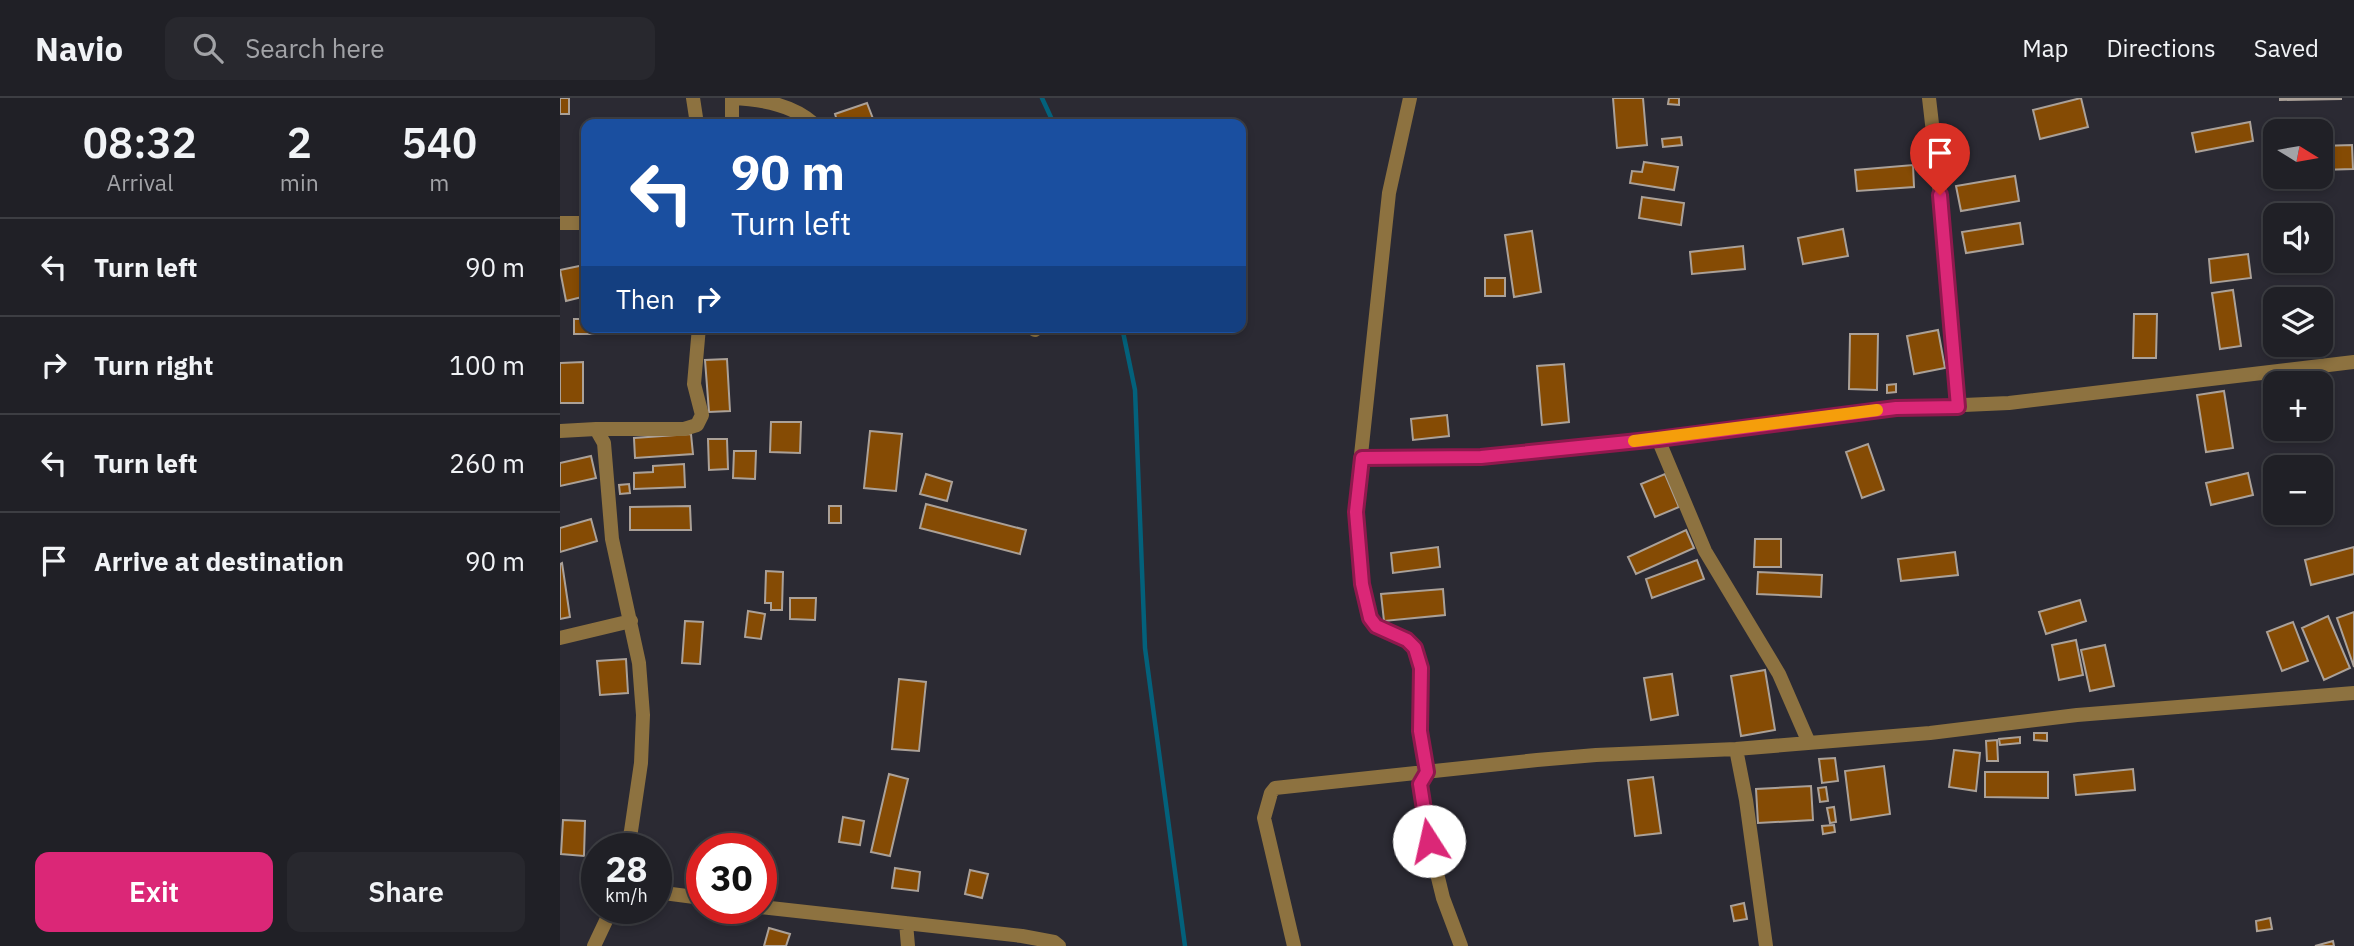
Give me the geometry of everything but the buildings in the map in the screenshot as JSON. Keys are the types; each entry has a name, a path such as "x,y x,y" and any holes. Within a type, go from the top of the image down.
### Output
{"street":[{"path":"693,98 696,119"},
{"path":"732,119 732,98 756,99 802,113 809,119"},
{"path":"1410,98 1389,192 1356,512 1360,566 1370,618 1376,626 1407,640 1415,648 1421,668 1420,731 1427,772 1420,784 1429,841 1443,898 1461,946"},
{"path":"1929,98 1943,219 1958,407"},
{"path":"560,223 581,223"},
{"path":"560,431 684,429 697,425 702,415 694,384 698,333"},
{"path":"1362,458 1481,457 1658,439 1896,408 2009,403 2354,362"},
{"path":"596,429 604,443 612,539 639,663 643,715 641,762 631,833"},
{"path":"1658,439 1705,551 1779,674 1809,743"},
{"path":"560,638 631,621"},
{"path":"1294,946 1264,818 1275,788 1596,755 1736,749 1930,733 2077,715 2354,693"},
{"path":"1736,749 1746,800 1766,946"},
{"path":"777,909 1022,936 1054,942 1059,946"},
{"path":"906,923 908,946"},
{"path":"594,946 604,924"}],"waterway":[{"path":"1042,98 1052,119"},
{"path":"1123,333 1135,390 1145,648 1185,946"}],"slow traffic":[{"path":"1634,441 1877,410"}],"route":[{"path":"1429,841 1420,784 1427,772 1420,731 1421,668 1412,643 1376,626 1370,618 1362,584 1356,512 1362,458 1481,457 1658,439 1896,408 1958,407 1940,195"}]}
